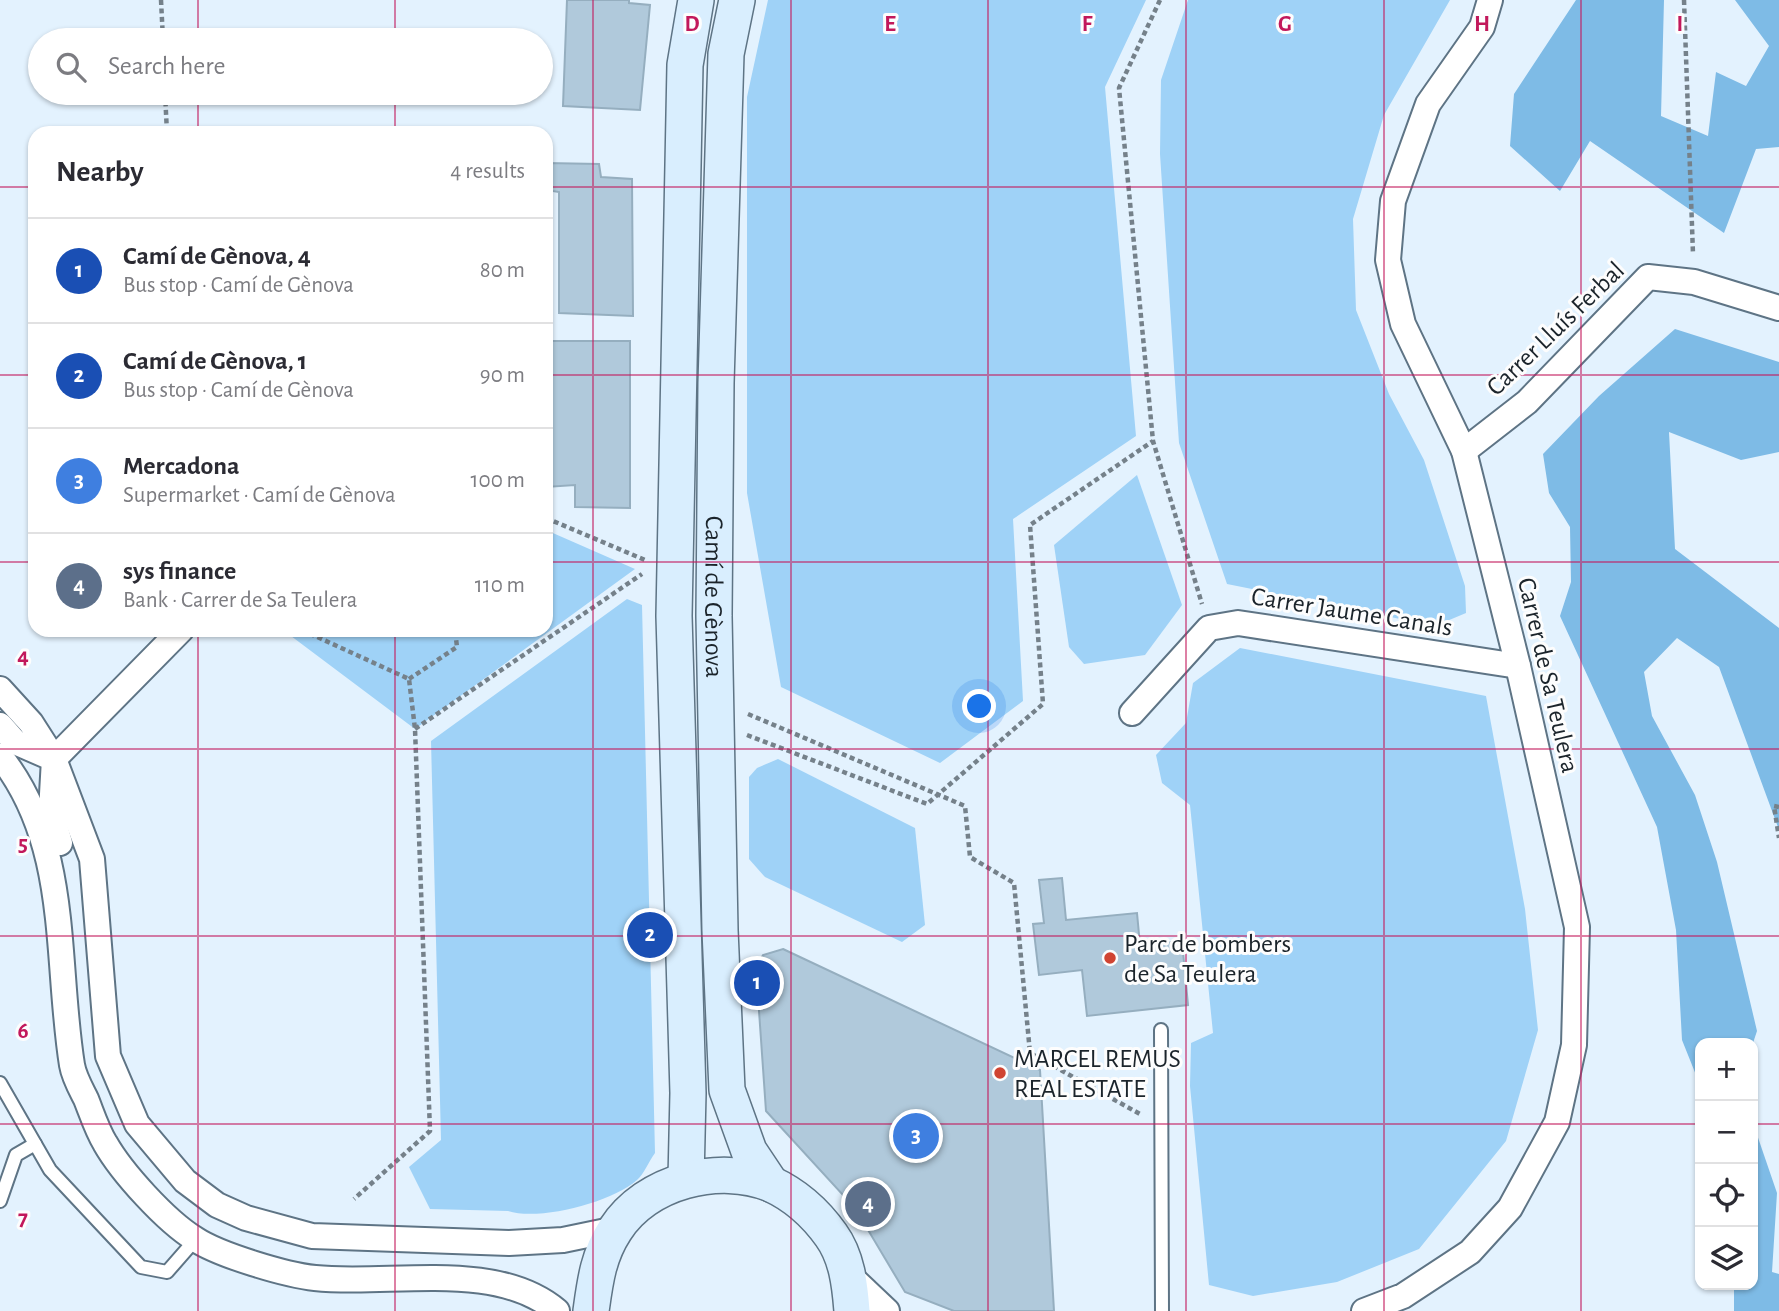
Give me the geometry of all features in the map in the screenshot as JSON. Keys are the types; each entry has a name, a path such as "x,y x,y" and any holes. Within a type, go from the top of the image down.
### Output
{"street":[{"name":"Camí de Gènova","path":"686,1180 688,1093 674,590 685,65 696,0"},
{"name":"Camí de Gènova","path":"737,0 726,54 716,397 728,717 727,1090 749,1151 771,1184"},
{"name":"Carrer de Sa Teulera","path":"1364,1311 1403,1296 1470,1252 1510,1208 1557,1122 1574,1045 1577,927 1518,666 1464,451 1403,324 1388,261 1393,201 1429,104 1482,27 1490,0"},
{"name":"Carrer Lluís Ferbal","path":"1464,451 1527,402 1648,277 1694,282 1779,308"},
{"name":"Carrer Jaume Canals","path":"1209,628 1238,623 1518,666"},
{"path":"1132,713 1209,628"},
{"path":"59,904 70,877 51,812 54,759 174,637"},
{"path":"0,689 31,723 54,759 92,859 108,1056 137,1124 185,1181 217,1205 246,1218 312,1236 509,1242 563,1240 615,1229"},
{"path":"0,726 15,742 54,759"},
{"path":"0,756 19,780 46,844 59,904 72,1068 105,1144 158,1209 195,1240 237,1258 314,1278 409,1277 505,1285 547,1302 557,1311"},
{"path":"591,1311 596,1267 615,1229 647,1198 686,1180 729,1175 771,1184 806,1206 833,1237 849,1275 852,1311"},
{"path":"849,1275 887,1311"}],"lane":[{"path":"1161,1030 1161,1311"},
{"path":"0,1083 50,1170 141,1268 167,1272 195,1240"},
{"path":"0,1201 16,1155 35,1144"}],"path":[{"path":"161,0 162,28"},
{"path":"1160,0 1119,88 1153,441 1209,628"},
{"path":"1684,0 1694,282"},
{"path":"166,105 167,126"},
{"path":"728,717 927,804 1043,704 1030,525 1153,441"},
{"path":"553,521 655,565"},
{"path":"553,635 649,569"},
{"path":"317,637 409,679"},
{"path":"409,679 457,647 456,637"},
{"path":"415,729 550,637"},
{"path":"354,1199 430,1131 415,729 409,679"},
{"path":"728,717 965,806 970,857 1014,883 1030,1053 1146,1117"},
{"path":"1779,807 1774,806 1779,838"}],"shaded area":[{"path":"768,0 1146,0 1105,87 1136,436 1013,519 1023,701 940,763 781,687 747,493 747,97"},
{"path":"1188,0 1450,0 1384,115 1353,219 1356,310 1389,394 1424,460 1465,586 1466,613 1435,626 1227,584 1179,443 1160,154 1161,80"},
{"path":"1576,0 1664,0 1661,116 1708,136 1716,72 1746,86 1769,46 1735,0 1779,0 1779,147 1756,149 1724,233 1590,141 1560,191 1510,146 1514,94"},
{"path":"1675,329 1779,362 1779,452 1741,460 1669,432 1675,549 1779,628 1779,830 1719,667 1677,638 1644,672 1652,716 1695,795 1717,862 1757,1031 1755,1038 1695,1038 1695,1072 1682,1040 1676,930 1657,827 1560,616 1571,582 1570,527 1549,493 1543,454 1599,396"},
{"path":"1137,475 1182,605 1145,655 1084,664 1069,647 1054,545"},
{"path":"553,533 635,569 553,629"},
{"path":"627,599 642,605 655,1153 640,1177 625,1188 593,1203 574,1208 538,1214 430,1209 409,1167 441,1140 431,741"},
{"path":"292,637 542,637 415,729"},
{"path":"1240,648 1486,696 1525,909 1538,1030 1506,1141 1419,1249 1337,1282 1253,1296 1209,1285 1190,1086 1191,1043 1213,1033 1190,805 1162,783 1156,755 1186,723 1193,683"},
{"path":"778,759 915,828 925,925 902,942 765,877 749,859 749,777 757,768"},
{"path":"1758,1138 1777,1193 1772,1272 1779,1274 1779,1311 1734,1311 1734,1290 1758,1290"}],"building":[{"path":"567,0 629,0 629,3 650,5 640,110 563,106"},
{"path":"553,163 599,164 601,177 632,179 633,316 559,313 559,192 553,191"},
{"path":"553,341 630,341 630,508 575,507 575,485 553,487"},
{"name":"Parc de bombers de Sa Teulera","path":"1062,878 1066,920 1137,913 1140,945 1182,941 1188,1005 1087,1016 1082,970 1039,975 1033,924 1044,923 1039,880"},
{"path":"783,949 1040,1070 1054,1311 954,1311 905,1292 855,1208 766,1111 756,968 763,955"}],"place":[{"name":"Camí de Gènova, 1","path":"650,935"},
{"name":"Parc de bombers de Sa Teulera","path":"1110,958"},
{"name":"Camí de Gènova, 4","path":"757,983"},
{"name":"MARCEL REMUS REAL ESTATE","path":"1000,1073"},
{"name":"Mercadona","path":"916,1136"},
{"name":"sys finance","path":"868,1204"}]}
